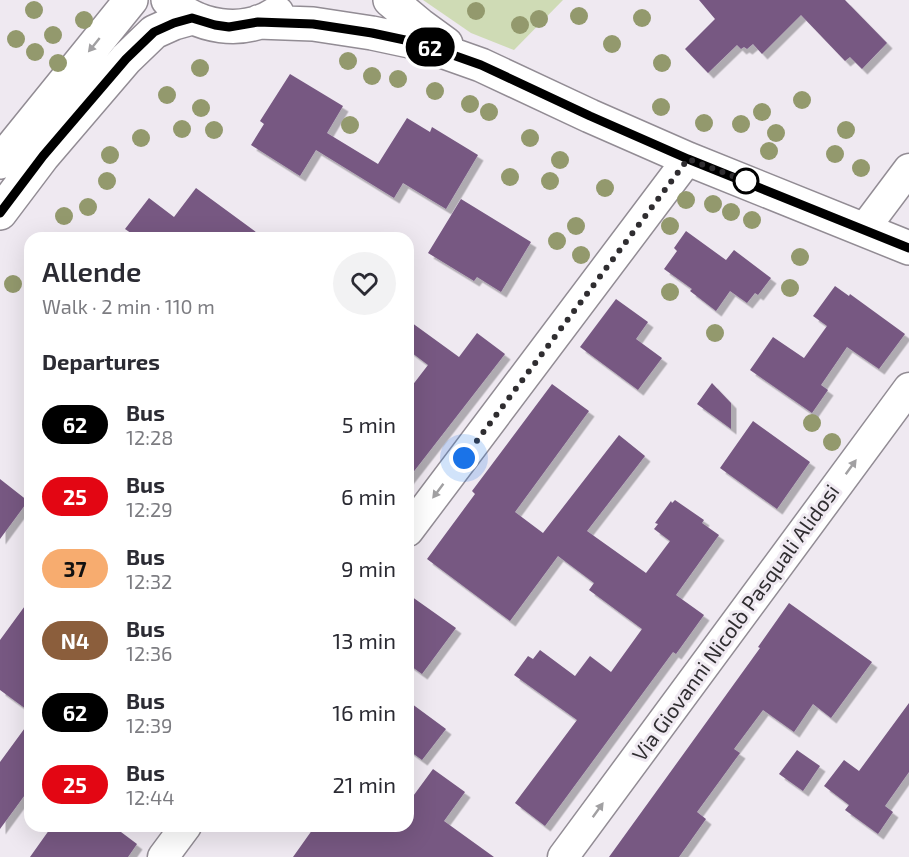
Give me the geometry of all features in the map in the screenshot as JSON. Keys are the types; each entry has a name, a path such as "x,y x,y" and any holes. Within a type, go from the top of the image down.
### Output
{"street":[{"path":"0,162 131,0"},
{"path":"258,22 274,15 292,0"},
{"path":"390,0 438,39 481,65"},
{"path":"0,213 43,156 126,59 154,32 174,23 180,9 215,25 229,27 258,22 313,24 419,43 481,65 688,159 909,248"},
{"path":"414,523 688,159"},
{"path":"864,229 909,169"},
{"name":"Via Giovanni Nicolò Pasquali Alidosi","path":"563,857 909,388"},
{"path":"163,857 182,832"}],"green space":[{"path":"423,0 563,0 514,50 471,33"}],"building":[{"path":"699,0 845,0 887,43 862,69 850,57 845,61 801,15 762,54 753,44 747,49 744,47 741,49 737,45 708,73 685,49 715,19"},
{"path":"290,74 343,106 327,133 378,164 407,118 430,132 432,127 478,155 446,209 403,183 394,198 316,150 300,176 251,145 264,124 260,121"},
{"path":"196,188 256,232 129,232 125,229 149,198 174,217"},
{"path":"461,199 531,242 501,292 477,277 474,281 428,253"},
{"path":"686,231 726,260 734,250 771,278 758,295 755,293 747,303 730,291 716,311 690,291 692,289 664,269 677,251 674,248"},
{"path":"835,286 849,296 850,294 905,334 879,369 847,347 821,385 828,390 812,413 750,370 773,337 804,358 827,326 813,316"},
{"path":"616,299 648,322 636,339 662,358 638,390 580,347"},
{"path":"414,324 459,357 477,333 505,354 414,471 414,383 428,365 414,354"},
{"path":"712,383 731,403 731,429 697,404"},
{"path":"552,384 589,411 515,512 543,533 619,435 645,456 587,531 646,573 670,541 654,529 658,524 655,523 671,501 672,503 675,500 704,520 702,523 719,535 676,595 704,615 676,654 673,652 545,826 515,803 577,720 514,675 528,656 533,659 540,650 575,676 590,656 611,672 642,629 589,590 594,583 558,556 510,621 427,559 475,494 472,491"},
{"path":"753,421 810,462 777,509 720,468"},
{"path":"0,479 24,498 24,506 0,539"},
{"path":"414,598 456,628 422,674 414,668"},
{"path":"789,603 872,662 831,718 813,704 794,732 763,710 734,749 740,753 697,812 706,819 679,857 609,857 760,648 758,647"},
{"path":"24,607 24,708 0,690 0,640"},
{"path":"909,703 909,772 885,806 893,812 878,834 845,810 849,805 824,786 844,760 859,771"},
{"path":"414,705 446,729 422,760 414,754"},
{"path":"24,729 24,796 0,829 0,762"},
{"path":"797,750 820,766 803,791 779,774"},
{"path":"433,769 465,792 444,821 494,857 293,857 311,832 414,832 414,795"},
{"path":"48,832 121,832 137,844 128,857 30,857"}],"bus line":[{"name":"62","path":"0,213 43,156 126,59 154,32 192,18 229,27 258,22 313,24 419,43 481,65 688,159 909,248"}],"route":[{"path":"464,458 688,159 746,181"}]}
